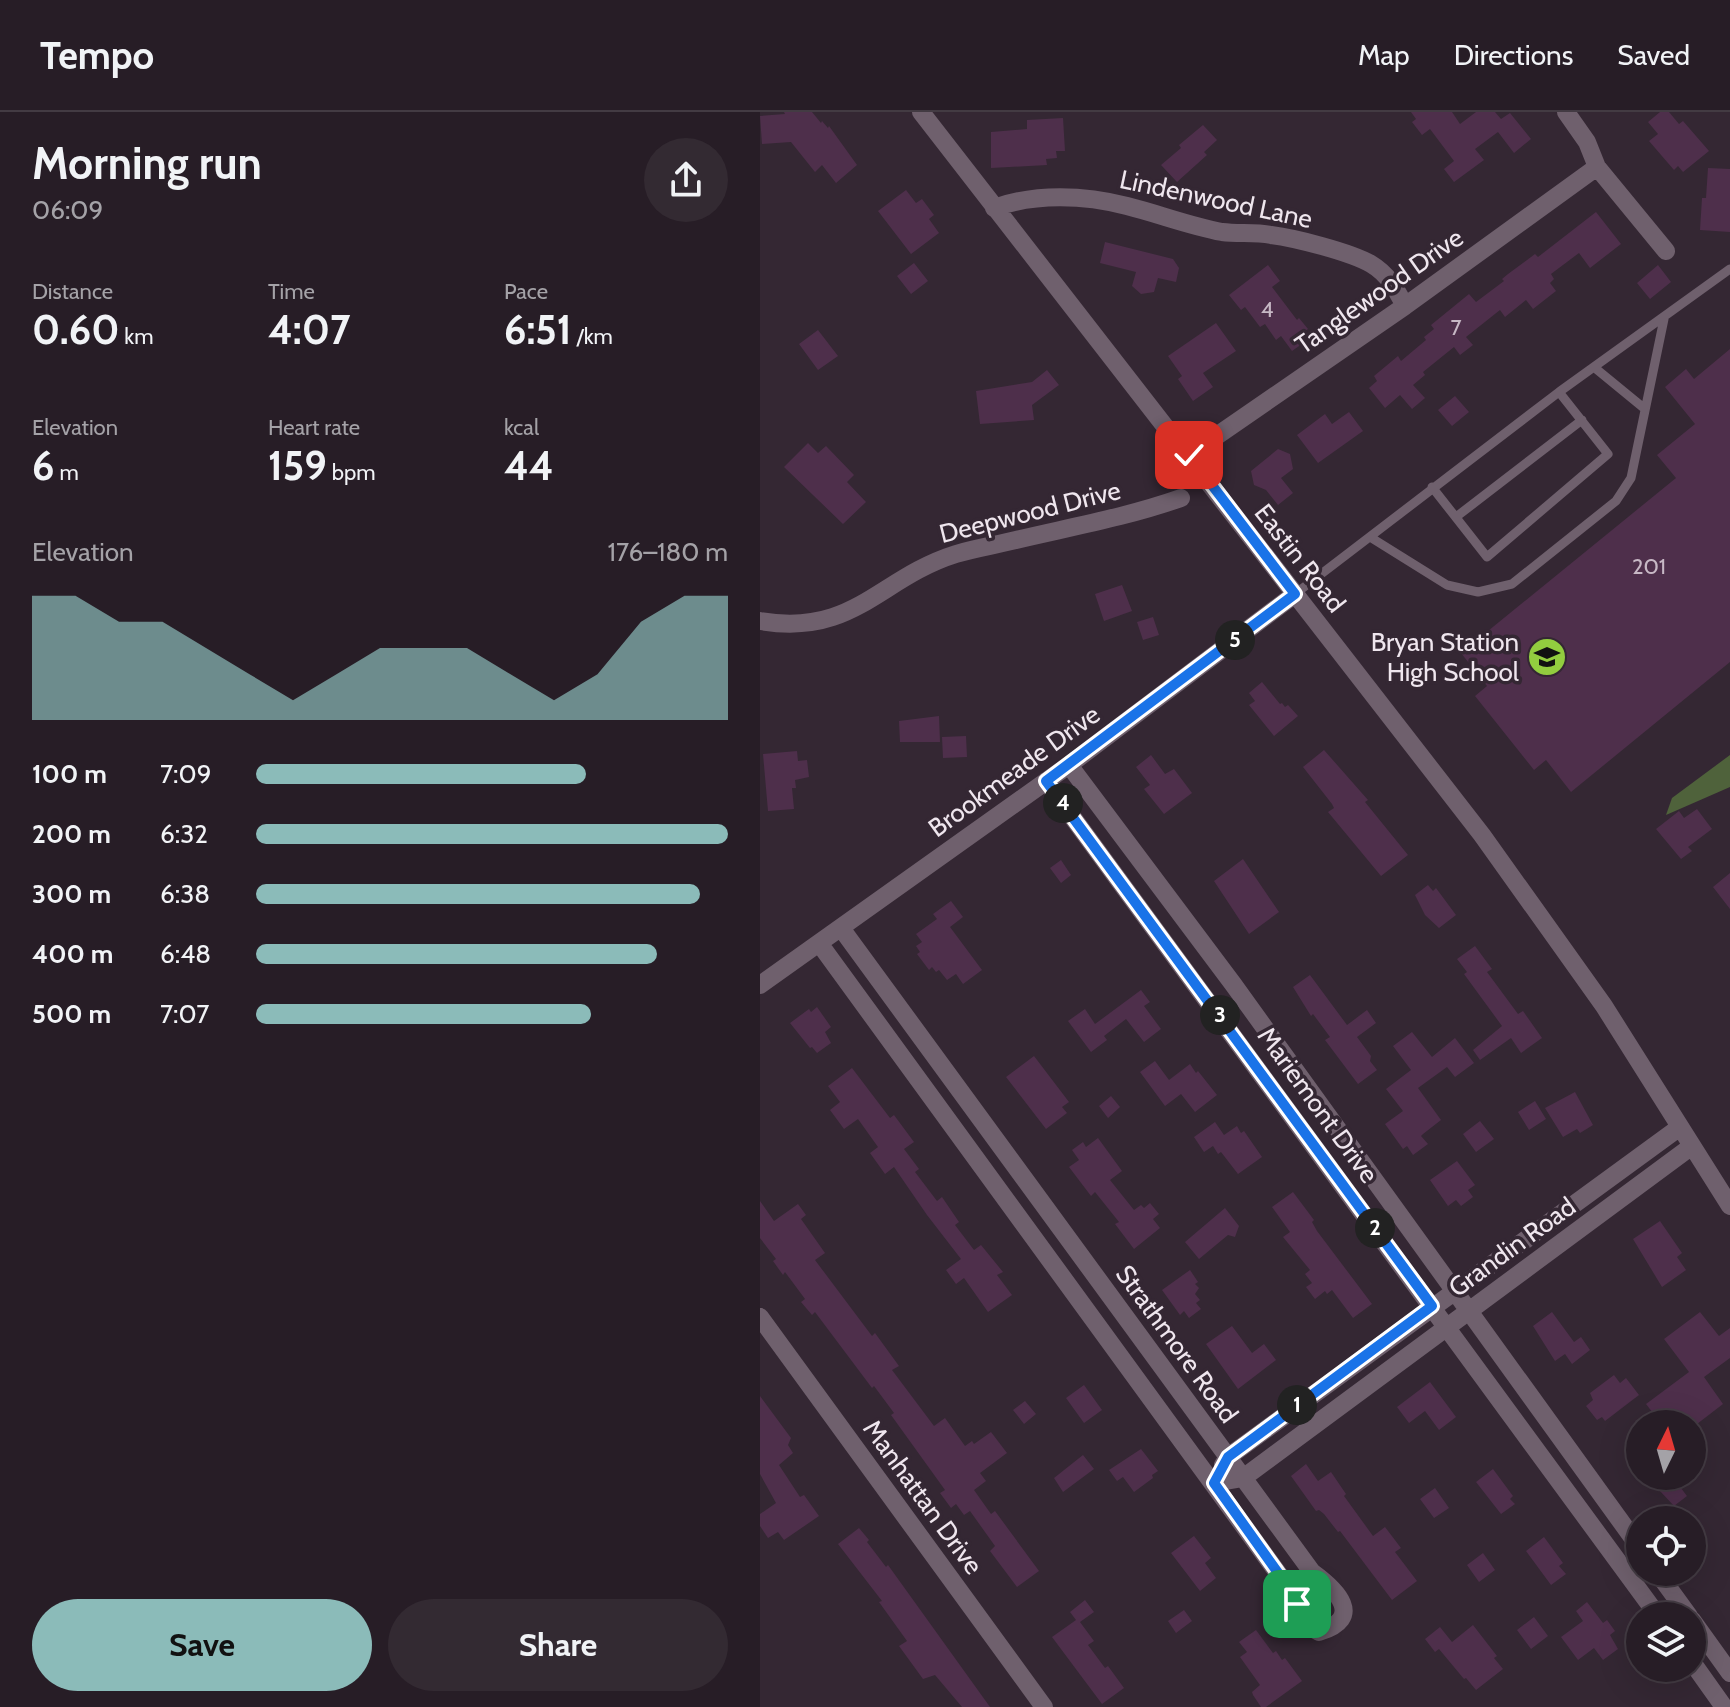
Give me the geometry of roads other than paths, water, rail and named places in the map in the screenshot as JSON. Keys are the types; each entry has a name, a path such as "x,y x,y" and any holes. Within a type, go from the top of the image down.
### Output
{"street":[{"name":"Eastin Road","path":"921,112 1482,835 1564,946 1730,1206"},
{"path":"1566,112 1587,142 1597,167 1666,251"},
{"name":"Tanglewood Drive","path":"1189,455 1405,306 1597,167"},
{"name":"Lindenwood Lane","path":"994,208 1014,200 1033,198 1101,201 1205,229 1272,235 1369,263 1393,284 1405,306"},
{"name":"Deepwood Drive","path":"760,621 781,625 830,619 860,607 910,576 956,554 1145,511 1181,498"},
{"name":"Brookmeade Drive","path":"760,985 1069,765 1295,594"},
{"name":"Mariemont Drive","path":"1069,765 1233,984 1626,1528"},
{"name":"Mariemont Drive","path":"1046,781 1648,1602"},
{"name":"Strathmore Road","path":"819,943 1291,1591 1299,1617 1308,1627 1319,1632 1333,1628 1341,1620 1344,1604 1337,1591 1312,1572 841,928"},
{"path":"1210,1001 1233,984"},
{"name":"Grandin Road","path":"1214,1483 1228,1457 1680,1127"},
{"name":"Grandin Road","path":"1214,1483 1243,1478 1692,1146"},
{"name":"Manhattan Drive","path":"760,1317 1044,1707"},
{"path":"1706,1640 1730,1673"},
{"path":"1706,1682 1724,1707"}],"lane":[{"path":"1295,594 1559,392 1730,269"},
{"path":"1370,537 1447,585 1478,592 1512,584 1616,501 1631,478 1664,319"},
{"path":"1595,368 1645,409"},
{"path":"1432,487 1487,557 1608,454 1559,392"},
{"path":"1456,517 1582,420"}],"place":[{"name":"Bryan Station High School","path":"1547,657"}]}
